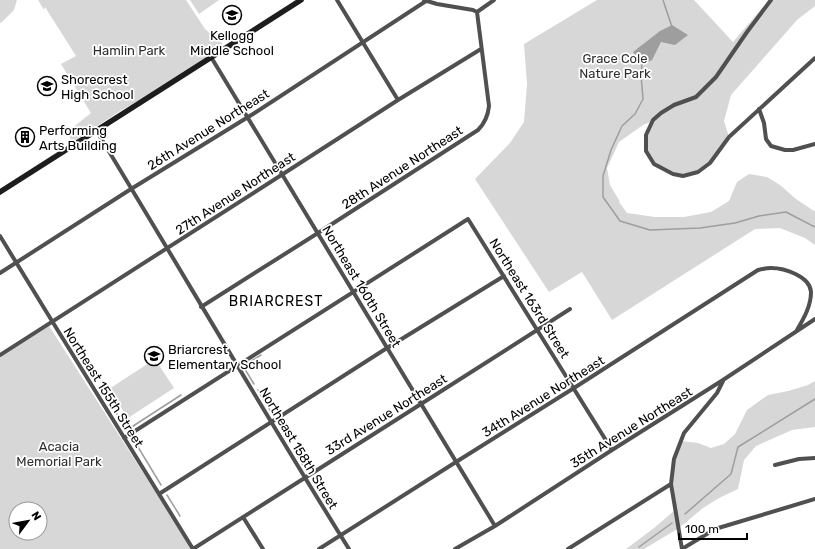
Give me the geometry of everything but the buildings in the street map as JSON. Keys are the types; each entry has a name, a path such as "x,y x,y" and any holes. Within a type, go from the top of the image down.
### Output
{"street":[{"path":"0,192 301,0"},
{"path":"336,0 398,100"},
{"path":"478,12 494,0"},
{"path":"770,0 716,77 696,97 674,105 653,120 646,135 646,151 654,164 673,174 683,176 698,172 710,163 729,136 815,58"},
{"path":"425,1 478,12"},
{"name":"26th Avenue Northeast","path":"0,273 131,189 248,117 425,1"},
{"path":"478,12 481,49"},
{"name":"27th Avenue Northeast","path":"0,355 398,100 481,49"},
{"name":"28th Avenue Northeast","path":"201,306 478,130 484,124 489,106 481,49"},
{"name":"Northeast 160th Street","path":"211,57 495,526"},
{"path":"760,109 766,139 771,146 785,150 793,150 815,144"},
{"name":"Northeast 158th Street","path":"96,130 305,478 350,549"},
{"name":"Northeast 163rd Street","path":"354,292 468,219 612,450"},
{"name":"Northeast 155th Street","path":"0,236 193,549"},
{"name":"34th Avenue Northeast","path":"319,549 758,270 770,268 794,273 810,285 811,292 808,311 797,330"},
{"path":"159,494 387,348 504,276"},
{"path":"124,438 354,292"},
{"name":"33rd Avenue Northeast","path":"193,549 570,309"},
{"name":"35th Avenue Northeast","path":"455,549 495,526 724,380 815,319"},
{"path":"724,380 717,393 684,433 674,459 671,484 682,549 715,529 815,499"},
{"path":"775,465 799,459 815,458"},
{"path":"568,549 671,484"},
{"path":"243,517 263,549"}],"green space":[{"path":"0,0 17,0 14,10 0,23"},
{"name":"Hamlin Park","path":"38,0 186,0 205,29 223,44 213,49 216,54 174,81 120,111 73,142 66,133 91,113 61,64 76,56 45,7 44,10"},
{"path":"190,0 219,0 199,14"},
{"name":"Grace Cole Nature Park","path":"597,0 694,0 733,42 769,0 815,0 815,6 797,20 731,95 724,121 729,137 710,163 698,172 683,176 654,164 646,151 646,135 653,121 643,125 619,142 607,168 610,185 627,213 655,217 684,217 711,212 729,201 737,182 749,174 767,177 815,211 815,245 805,238 780,228 755,229 612,320 582,272 549,292 475,179 510,143 524,122 527,84 524,44"},
{"name":"Acacia Memorial Park","path":"49,326 192,549 0,549 0,357"},
{"path":"155,359 174,388 128,418 109,389"},
{"path":"815,381 815,427 792,430 756,446 744,460 738,489 703,508 679,528 644,549 626,549 675,510 671,484 674,459 681,441 698,443 711,448 724,444 735,434 747,410 768,395 788,391 808,385"}],"shaded area":[{"path":"672,25 688,35 675,45 661,42 652,60 642,65 633,52 660,31"}],"waterway":[{"path":"663,0 672,27"},
{"path":"642,64 641,75 643,99 635,114 622,126 611,150 603,176 603,197 620,221 650,230 700,228 735,223 759,216 786,212 815,227"},
{"path":"254,384 243,366 261,355"},
{"path":"258,390 263,399"},
{"path":"110,403 127,430 181,395"},
{"path":"685,514 731,474 738,447 815,399"},
{"path":"267,405 273,415"},
{"path":"278,423 285,434"},
{"path":"135,442 161,485"},
{"path":"296,453 306,470"},
{"path":"313,481 320,492"},
{"path":"167,495 180,516"},
{"path":"639,547 672,523"}],"place":[{"name":"Kellogg Middle School","path":"232,15"},
{"name":"Shorecrest High School","path":"47,86"},
{"name":"Performing Arts Building","path":"25,137"},
{"name":"Briarcrest Elementary School","path":"154,356"}],"district":[{"name":"BRIARCREST","path":"276,301"}]}
